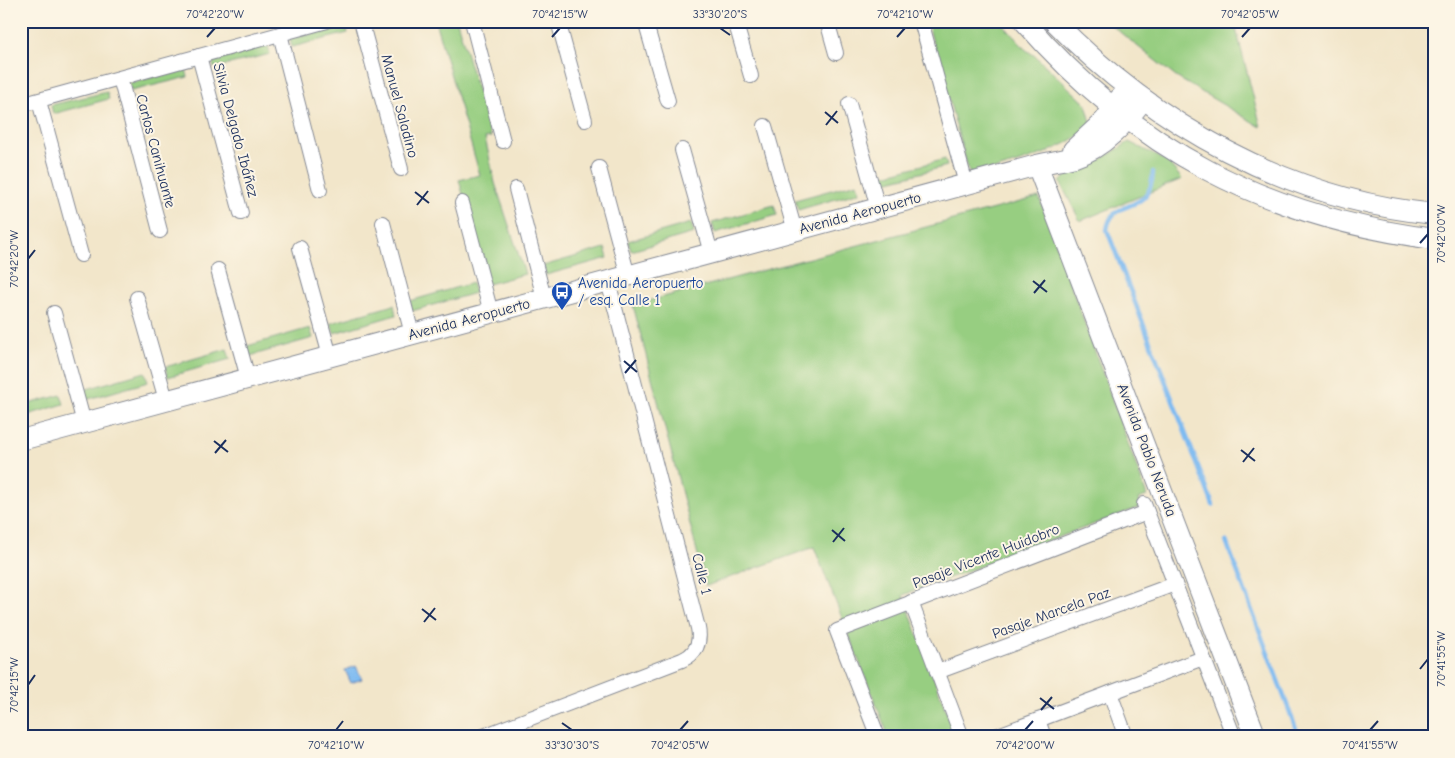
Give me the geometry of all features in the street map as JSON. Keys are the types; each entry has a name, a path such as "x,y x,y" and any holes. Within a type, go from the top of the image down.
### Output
{"street":[{"path":"21,105 327,21"},
{"name":"Manuel Saladino","path":"361,21 401,170"},
{"path":"472,21 503,141"},
{"path":"558,21 586,120"},
{"path":"645,21 668,101"},
{"path":"735,21 750,76"},
{"path":"827,21 836,53"},
{"path":"922,21 966,184"},
{"path":"1024,21 1063,63 1120,114 1150,136 1209,172 1284,205 1347,224 1434,239"},
{"path":"1054,21 1100,66 1127,88 1143,100 1221,148 1300,183 1359,202 1434,214"},
{"path":"280,34 320,190"},
{"name":"Silvia Delgado Ibáñez","path":"199,56 241,213"},
{"name":"Carlos Canihuante","path":"120,78 160,231"},
{"name":"Avenida Aeropuerto","path":"21,440 1084,153 1104,141 1120,114 1127,88"},
{"path":"39,100 81,255"},
{"name":"Avenida Aeropuerto","path":"1062,158 1120,114 1143,100"},
{"path":"850,104 878,208"},
{"path":"765,126 795,231"},
{"path":"1104,141 1150,136"},
{"path":"682,150 712,253"},
{"name":"Avenida Pablo Neruda","path":"1037,165 1256,737"},
{"path":"598,168 628,276"},
{"path":"516,189 544,298"},
{"path":"462,203 491,313"},
{"path":"383,223 412,334"},
{"path":"300,248 330,356"},
{"path":"218,270 248,378"},
{"name":"Calle 1","path":"481,737 682,660 692,654 699,642 700,635 694,609 608,281"},
{"path":"137,298 166,400"},
{"path":"54,313 84,422"},
{"name":"Avenida Pablo Neruda","path":"1145,507 1234,737"},
{"name":"Pasaje Vicente Huidobro","path":"878,737 837,631 1145,507"},
{"name":"Pasaje Marcela Paz","path":"938,672 1175,584"},
{"path":"911,602 962,737"},
{"path":"993,737 1203,658"},
{"path":"1110,693 1126,737"},
{"path":"1038,720 1044,737"}],"green space":[{"path":"435,21 457,21 491,137 485,138 495,183 525,274 488,284 459,180 480,175"},
{"path":"927,21 1000,21 1025,49 1086,104 1092,126 1079,136 1051,151 974,176 969,172"},
{"path":"1106,21 1234,21 1261,127 1176,77"},
{"path":"346,26 348,33 292,47 290,39"},
{"path":"268,46 270,54 214,68 212,60"},
{"path":"186,69 188,77 131,91 129,83"},
{"path":"107,92 109,99 53,114 51,105"},
{"path":"1129,142 1167,161 1182,179 1080,221 1060,182 1068,174 1100,160"},
{"path":"945,159 947,166 878,184 877,177"},
{"path":"857,183 860,192 798,210 795,200"},
{"path":"1039,197 1147,496 1138,499 1140,507 903,595 956,737 889,737 814,547 706,586 633,305"},
{"path":"774,205 777,215 715,233 712,223"},
{"path":"691,223 694,233 631,251 628,241"},
{"path":"605,248 608,258 546,275 543,266"},
{"path":"472,283 475,293 412,311 410,301"},
{"path":"394,305 396,315 334,333 331,323"},
{"path":"310,328 313,338 250,356 247,346"},
{"path":"227,349 230,359 168,377 165,367"},
{"path":"145,372 148,382 85,400 83,390"},
{"path":"61,395 64,404 21,417 21,406"}],"water":[{"path":"356,666 362,679 351,683 345,670"}],"waterway":[{"path":"1153,172 1151,186 1146,196 1116,213 1110,219 1107,230 1213,505"},
{"path":"1226,541 1299,737"}],"place":[{"name":"Avenida Aeropuerto / esq. Calle 1","path":"562,311"}]}
